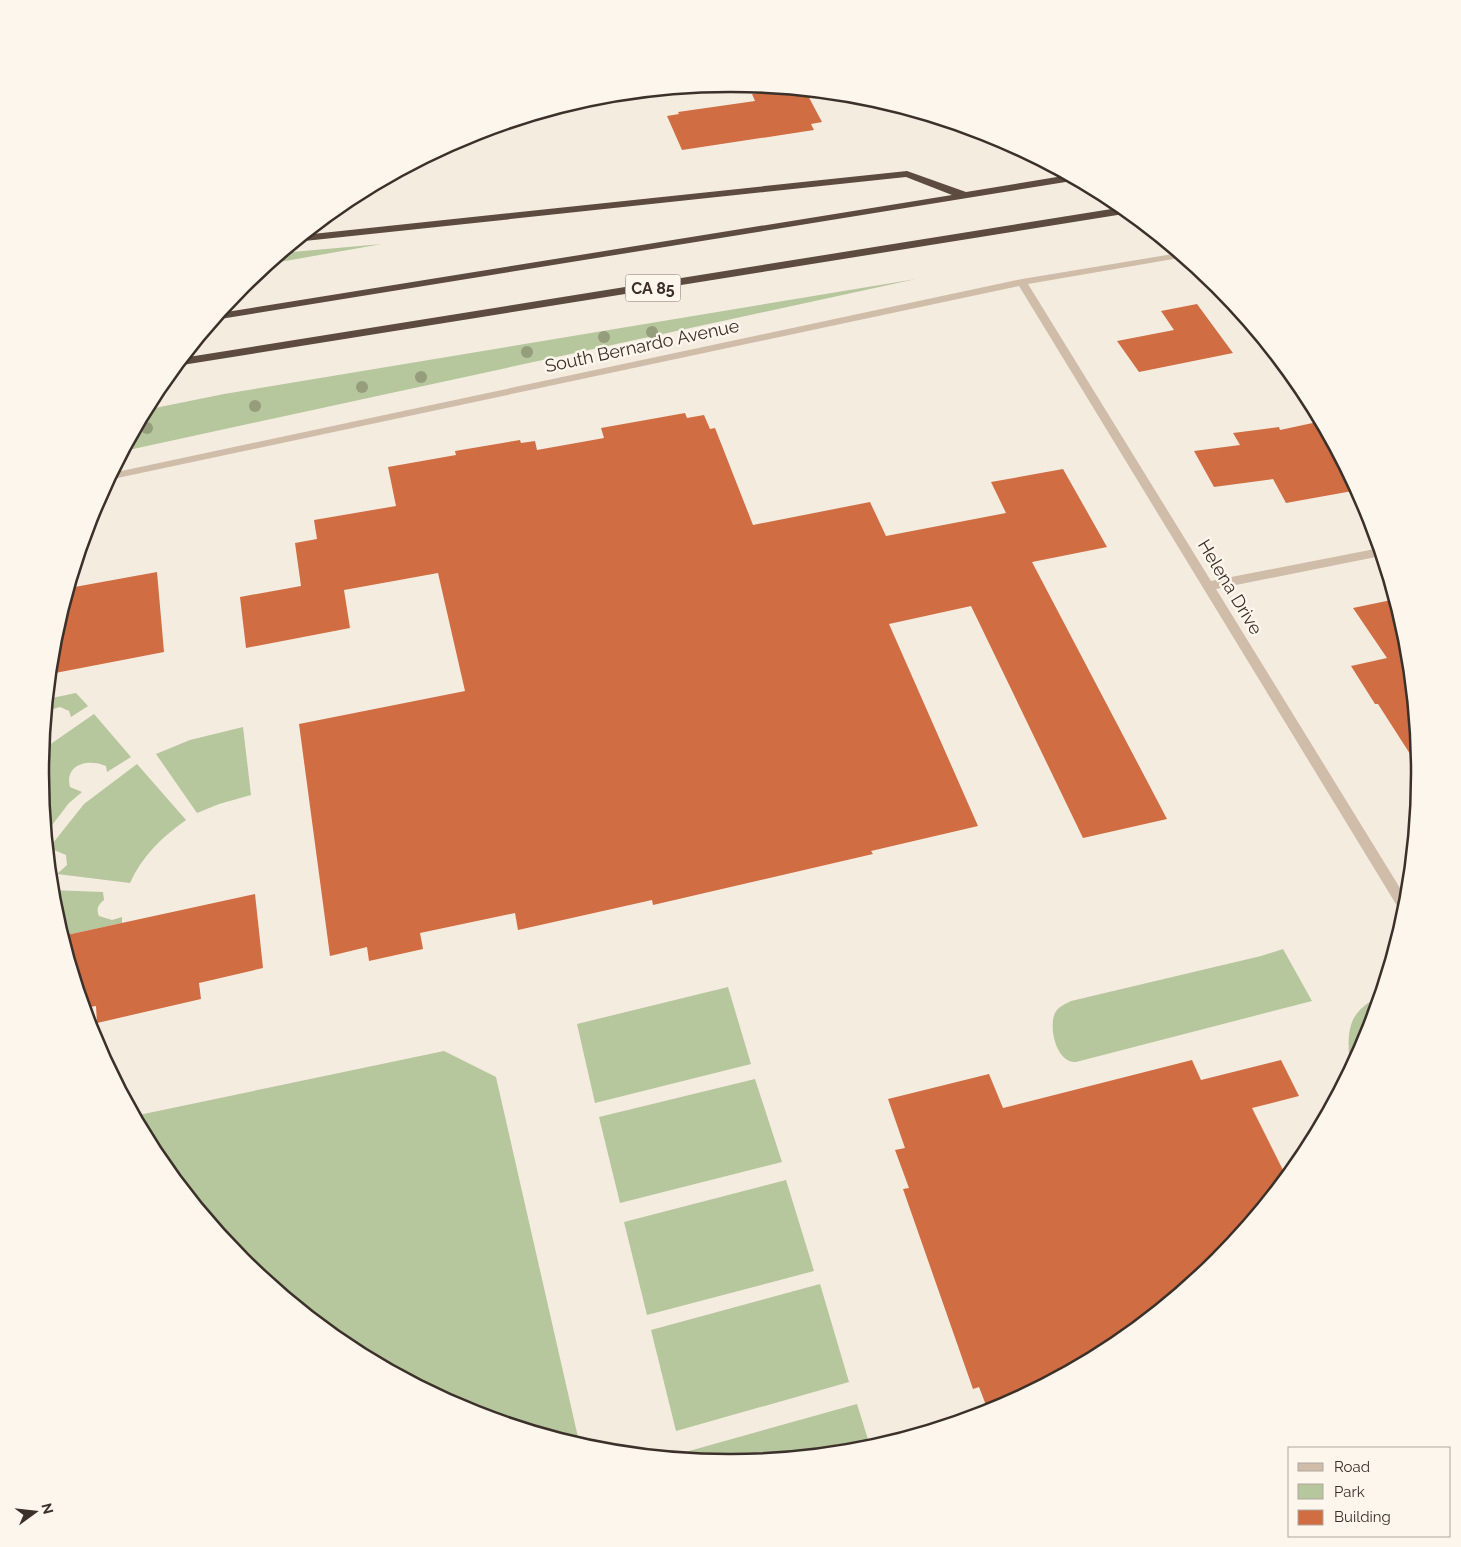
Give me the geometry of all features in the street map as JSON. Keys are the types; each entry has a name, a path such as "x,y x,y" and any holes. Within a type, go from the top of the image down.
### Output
{"highway":[{"path":"309,238 906,174 965,196"},
{"name":"CA 85","path":"226,315 1065,180"},
{"name":"CA 85","path":"188,361 1116,212"}],"street":[{"name":"South Bernardo Avenue","path":"117,476 202,456 1022,282 1174,256"},
{"name":"Helena Drive","path":"1022,282 1400,899"},
{"path":"1209,586 1376,553"}],"green space":[{"path":"382,244 280,262 292,252"},
{"path":"916,279 131,449 156,408 224,394"},
{"path":"76,693 88,706 71,717 69,711 60,707 52,709 54,698"},
{"path":"94,714 131,757 107,772 106,766 92,763 86,763 74,768 69,779 70,787 82,792 69,803 51,827 50,745"},
{"path":"243,727 251,795 219,804 197,813 156,754 190,740"},
{"path":"137,764 186,820 153,848 140,864 130,883 57,874 67,865 66,855 54,850 53,843 84,804"},
{"path":"59,890 103,892 104,900 99,905 99,916 112,920 122,917 122,923 68,935"},
{"path":"1283,949 1312,1001 1076,1062 1069,1061 1059,1051 1054,1036 1053,1019 1060,1007 1071,1001 1261,956"},
{"path":"728,987 751,1064 595,1103 577,1024"},
{"path":"1373,1001 1349,1058 1350,1027 1360,1010"},
{"path":"444,1051 496,1077 578,1438 511,1419 429,1385 390,1364 315,1314 248,1256 218,1223 190,1189 140,1115"},
{"path":"755,1079 782,1162 620,1203 599,1117"},
{"path":"786,1180 814,1271 647,1315 624,1222"},
{"path":"820,1284 849,1382 676,1431 651,1330"},
{"path":"857,1404 868,1441 775,1454 682,1453"}],"building":[{"path":"775,93 809,97 822,122 811,124 814,130 682,150 667,116 679,114 678,112 755,101 752,94"},
{"path":"1197,304 1233,353 1139,372 1117,341 1174,330 1161,311"},
{"path":"685,413 687,418 704,415 710,429 715,428 753,525 870,502 886,536 1006,513 991,482 1063,469 1107,547 1032,562 1167,819 1083,838 971,606 889,624 978,826 871,851 873,854 653,905 652,900 518,930 515,913 420,933 423,949 369,961 367,947 330,956 299,724 465,691 438,573 344,590 350,628 246,648 240,597 301,586 295,543 317,539 314,520 396,506 388,467 456,455 455,451 520,440 521,443 535,441 537,450 604,438 601,428"},
{"path":"1314,423 1350,491 1286,503 1273,479 1214,487 1194,451 1240,445 1233,433 1279,427 1280,430"},
{"path":"157,572 164,652 57,673 62,640 75,587"},
{"path":"1390,600 1399,640 1406,685 1411,729 1412,756 1351,666 1387,658 1353,608"},
{"path":"255,894 263,968 199,983 201,999 97,1023 96,1006 90,1007 85,993 68,935"},
{"path":"1192,1060 1201,1080 1281,1060 1299,1096 1252,1108 1284,1171 1243,1223 1213,1256 1146,1314 1109,1340 1071,1364 1032,1385 986,1405 979,1387 973,1389 903,1189 909,1188 895,1150 905,1148 888,1099 989,1074 1003,1108"}]}
